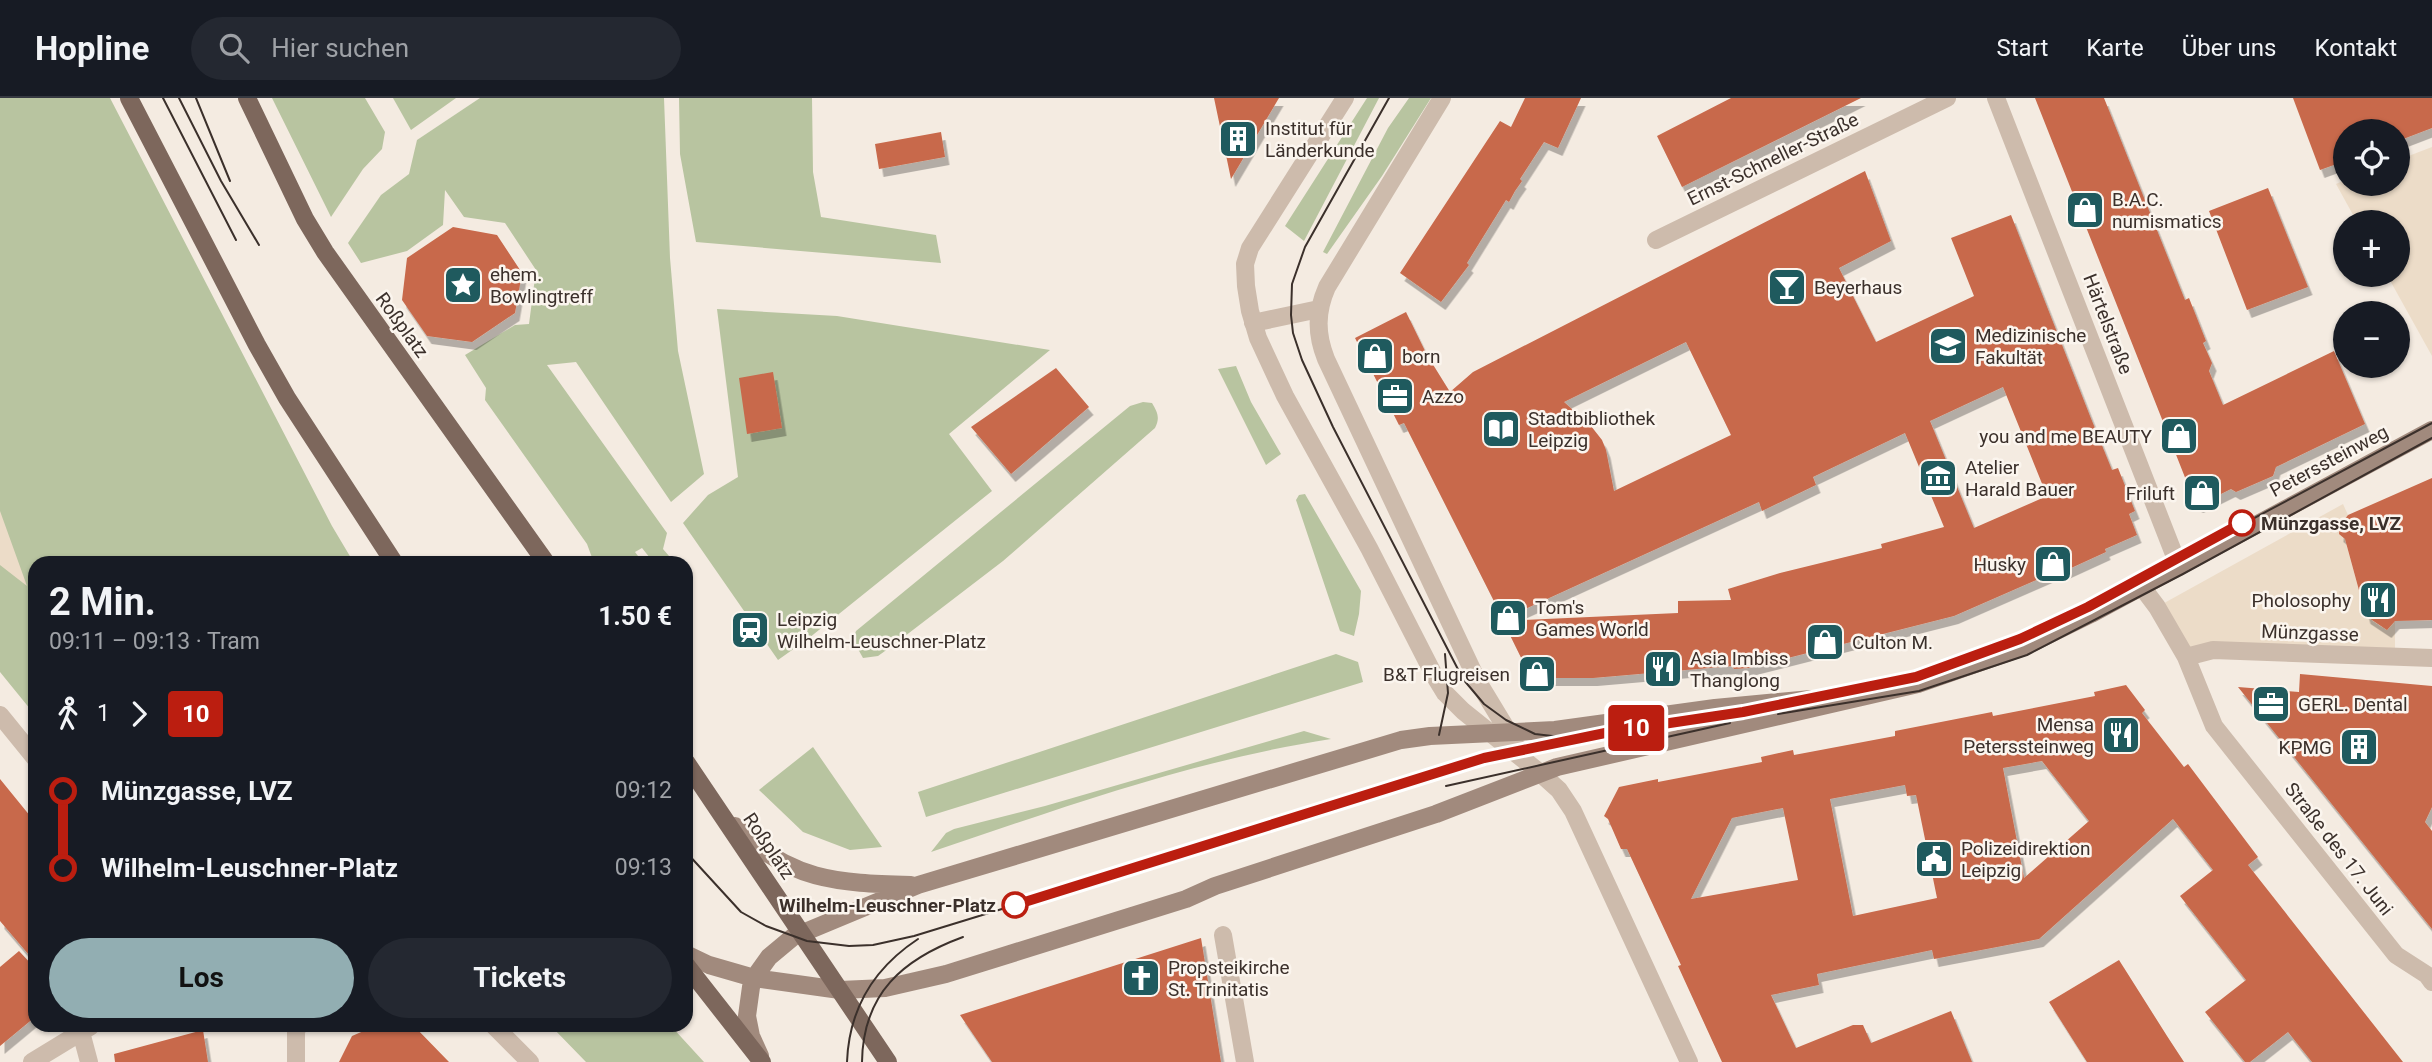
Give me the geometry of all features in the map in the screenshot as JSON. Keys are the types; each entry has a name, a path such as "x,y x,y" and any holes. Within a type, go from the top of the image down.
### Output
{"main road":[{"path":"129,98 287,398 390,556"},
{"name":"Roßplatz","path":"247,98 305,219 325,252 541,556"},
{"name":"Peterssteinweg","path":"1536,769 1918,684 2024,647 2142,587 2432,430"},
{"name":"Peterssteinweg","path":"1499,733 1555,730 1715,708 1862,695"},
{"path":"763,1062 751,1035 747,1016 754,978 775,951 793,937 918,885 1371,749 1430,736 1499,733"},
{"path":"693,957 709,965 754,978 840,990 885,988 922,981 1173,904 1215,886 1436,814 1536,769"},
{"name":"Roßplatz","path":"693,772 888,1062"},
{"path":"715,803 762,852 800,872 827,879 918,885"},
{"path":"693,974 763,1062"}],"street":[{"path":"1345,98 1299,174 1253,241 1245,264 1253,323 1284,396 1369,548 1434,675 1452,702 1499,733 1559,790 1573,811 1689,1062"},
{"path":"1442,98 1331,279 1319,309 1318,324 1322,346 1478,682 1499,733"},
{"name":"Ernst-Schneller-Straße","path":"1656,240 1947,98"},
{"name":"Härtelstraße","path":"1996,98 2179,567"},
{"path":"1253,323 1319,309"},
{"name":"Straße des 17. Juni","path":"2142,587 2186,657 2214,726 2396,955 2427,975 2432,982"},
{"name":"Münzgasse","path":"2186,657 2213,650 2432,658"},
{"path":"0,715 28,749"},
{"path":"1223,935 1245,1062"},
{"path":"32,1062 81,1032"},
{"path":"86,1032 89,1062"},
{"path":"296,1032 296,1062"},
{"path":"500,1032 530,1062"}],"green space":[{"path":"0,98 110,98 350,556 28,556 28,706 0,672"},
{"path":"272,98 365,98 385,132 382,149 363,169 331,217"},
{"path":"393,98 456,98 411,130"},
{"path":"480,98 664,98 670,258 678,351 704,474 671,502 576,362 547,365 667,533 663,549 669,556 648,556 642,548 635,552 638,556 591,556 587,544 485,400 486,388 465,355 515,325 529,324 536,270 505,223 464,217 445,190 443,225 407,251 361,263 348,243 381,195 409,174 417,140"},
{"path":"679,98 812,98 813,172 821,217 936,235 941,263 696,242 680,154"},
{"path":"1367,98 1379,98 1304,241 1285,226"},
{"path":"1409,98 1431,98 1382,176 1327,254 1323,252 1388,128"},
{"path":"717,309 837,316 1050,350 949,434 992,491 778,660 683,523 708,495 738,477"},
{"path":"1236,366 1251,402 1281,454 1266,465 1218,369"},
{"path":"1143,402 1152,403 1156,410 1158,418 1155,428 1003,561 878,656 863,658 853,640 856,631 1130,406"},
{"path":"1305,494 1361,591 1354,636 1340,631 1296,500 1299,495"},
{"path":"1336,654 1358,662 1363,682 926,817 918,792"},
{"path":"1304,731 1331,739 1179,772 1079,802 931,852 946,833 954,829 1045,806"},
{"path":"813,747 882,847 850,850 803,832 759,790"},
{"path":"557,1032 676,1032 704,1062 586,1062"}],"shaded area":[{"path":"2432,147 2432,356 2410,316 2410,301 2401,301 2394,287 2410,287 2410,210 2350,210 2343,196 2410,196 2410,155"},
{"path":"2343,504 2348,515 2339,531 2345,539 2366,616 2381,627 2387,627 2395,621 2395,657 2186,657 2157,607"},
{"path":"0,511 27,586 0,565"}],"building":[{"name":"Institut für Länderkunde","path":"1214,98 1279,98 1231,179"},
{"path":"1525,98 1581,98 1558,148 1544,142 1509,202 1506,200 1467,263 1469,265 1441,302 1400,273 1500,121 1511,127"},
{"path":"1731,98 1861,98 1682,187 1657,136"},
{"path":"2035,98 2104,98 2185,300 2189,298 2206,341 2203,343 2212,363 2209,371 2223,405 2333,351 2333,378 2345,378 2365,424 2276,467 2273,476 2236,492 2231,489 2199,505 2190,501 2186,492 2188,485"},
{"path":"2293,98 2432,98 2432,128 2410,136 2410,119 2333,119 2333,165 2320,170"},
{"path":"941,132 945,157 879,169 875,144"},
{"path":"1865,171 1891,241 1839,268 1876,342 1974,296 1951,238 2011,215 2112,470 2118,468 2135,511 2129,514 2137,535 2058,574 2057,571 1954,616 1748,668 1734,669 1732,666 1593,678 1531,678 1503,621 1678,613 1678,601 1731,600 1728,589 1882,548 1881,544 1944,527 1905,433 1813,477 1816,485 1762,511 1759,502 1503,619 1404,423 1399,425 1355,338 1406,312 1427,355 1450,392 1473,372","holes":["1686,342 1731,435 1614,491 1602,440 1591,426 1564,402","2003,387 2047,496 1974,528 1930,421"]},
{"path":"2268,188 2308,287 2247,310 2209,211"},
{"path":"453,227 497,235 522,273 515,313 472,342 427,336 402,300 407,258"},
{"path":"1056,368 1089,407 1011,474 971,427"},
{"path":"773,372 782,428 747,434 739,378"},
{"path":"2432,478 2432,620 2395,621 2387,630 2366,616 2345,539 2339,534 2340,525 2348,515"},
{"name":"KPMG","path":"2300,674 2432,686 2432,807 2425,822 2432,831 2432,929 2238,687 2299,692"},
{"path":"2126,685 2145,710 2142,713 2184,767 2188,764 2258,857 2248,865 2403,1062 2312,1062 2288,1032 2250,1062 2245,1062 2205,1012 2246,980 2180,896 2213,870 2173,819 2039,939 1934,959 1932,950 1817,974 1819,985 1771,995 1796,1048 1853,1025 1863,1025 1871,1043 1951,1011 1972,1062 1722,1062 1627,849 1621,849 1608,819 1604,816 1619,787 1762,762 1761,757 1793,750 1794,755 1895,736 1895,731 1992,712 1993,716 2095,696 2094,692","holes":["2042,761 2089,821 2024,878 2003,768","1905,785 1907,796 1916,795 1937,898 1853,916 1830,799","1783,808 1798,880 1691,899 1732,818"]},
{"path":"0,779 28,813 28,954 0,921"},
{"name":"Propsteikirche St. Trinitatis","path":"1201,938 1221,1062 992,1062 960,1015"},
{"path":"19,951 28,961 28,1023 0,1046 0,967"},
{"path":"2119,960 2184,1062 2087,1062 2049,1002"},
{"path":"203,1032 208,1062 115,1062 114,1054"},
{"path":"361,1032 420,1032 449,1062 339,1062 352,1036"}],"tram line":[{"path":"163,98 236,240"},
{"path":"179,98 221,181 259,245"},
{"path":"196,98 230,181"},
{"path":"1389,98 1305,247 1292,284 1293,333 1302,360 1333,427 1463,679 1484,704 1506,720 1535,734 1561,737 1610,732 1743,711 1916,677 2020,639 2088,607 2432,423"},
{"path":"1778,714 1919,691 2027,655 2183,574 2432,438"},
{"name":"10","path":"1015,905 1484,758 1610,732 1743,712 1916,677 2020,639 2088,607 2242,523"},
{"path":"1439,735 1448,693 1445,654"},
{"path":"1446,786 1730,723"},
{"path":"693,860 741,912 766,926 807,941 849,946 873,945 914,936 1015,905 1449,768 1559,742"},
{"path":"862,1062 864,1038 870,1016 890,982 922,956 963,937"},
{"path":"847,1062 853,1024 867,992 889,963 918,939"}],"place":[{"name":"Institut für Länderkunde","path":"1238,139"},
{"name":"B.A.C. numismatics","path":"2085,210"},
{"name":"ehem. Bowlingtreff","path":"463,285"},
{"name":"Beyerhaus","path":"1787,287"},
{"name":"Medizinische Fakultät","path":"1948,346"},
{"name":"born","path":"1375,356"},
{"name":"Azzo","path":"1395,396"},
{"name":"Stadtbibliothek Leipzig","path":"1501,429"},
{"name":"you and me BEAUTY","path":"2179,436"},
{"name":"Atelier Harald Bauer","path":"1938,478"},
{"name":"Friluft","path":"2202,493"},
{"name":"Münzgasse, LVZ","path":"2242,523"},
{"name":"Husky","path":"2053,564"},
{"name":"Pholosophy","path":"2378,600"},
{"name":"Tom's Games World","path":"1508,618"},
{"name":"Leipzig Wilhelm-Leuschner-Platz","path":"750,630"},
{"name":"Culton M.","path":"1825,642"},
{"name":"Asia Imbiss Thanglong","path":"1663,669"},
{"name":"B&T Flugreisen","path":"1537,674"},
{"name":"GERL. Dental","path":"2271,704"},
{"name":"Mensa Peterssteinweg","path":"2121,735"},
{"name":"KPMG","path":"2359,747"},
{"name":"Polizeidirektion Leipzig","path":"1934,859"},
{"name":"Wilhelm-Leuschner-Platz","path":"1015,905"},
{"name":"Propsteikirche St. Trinitatis","path":"1141,978"}]}
